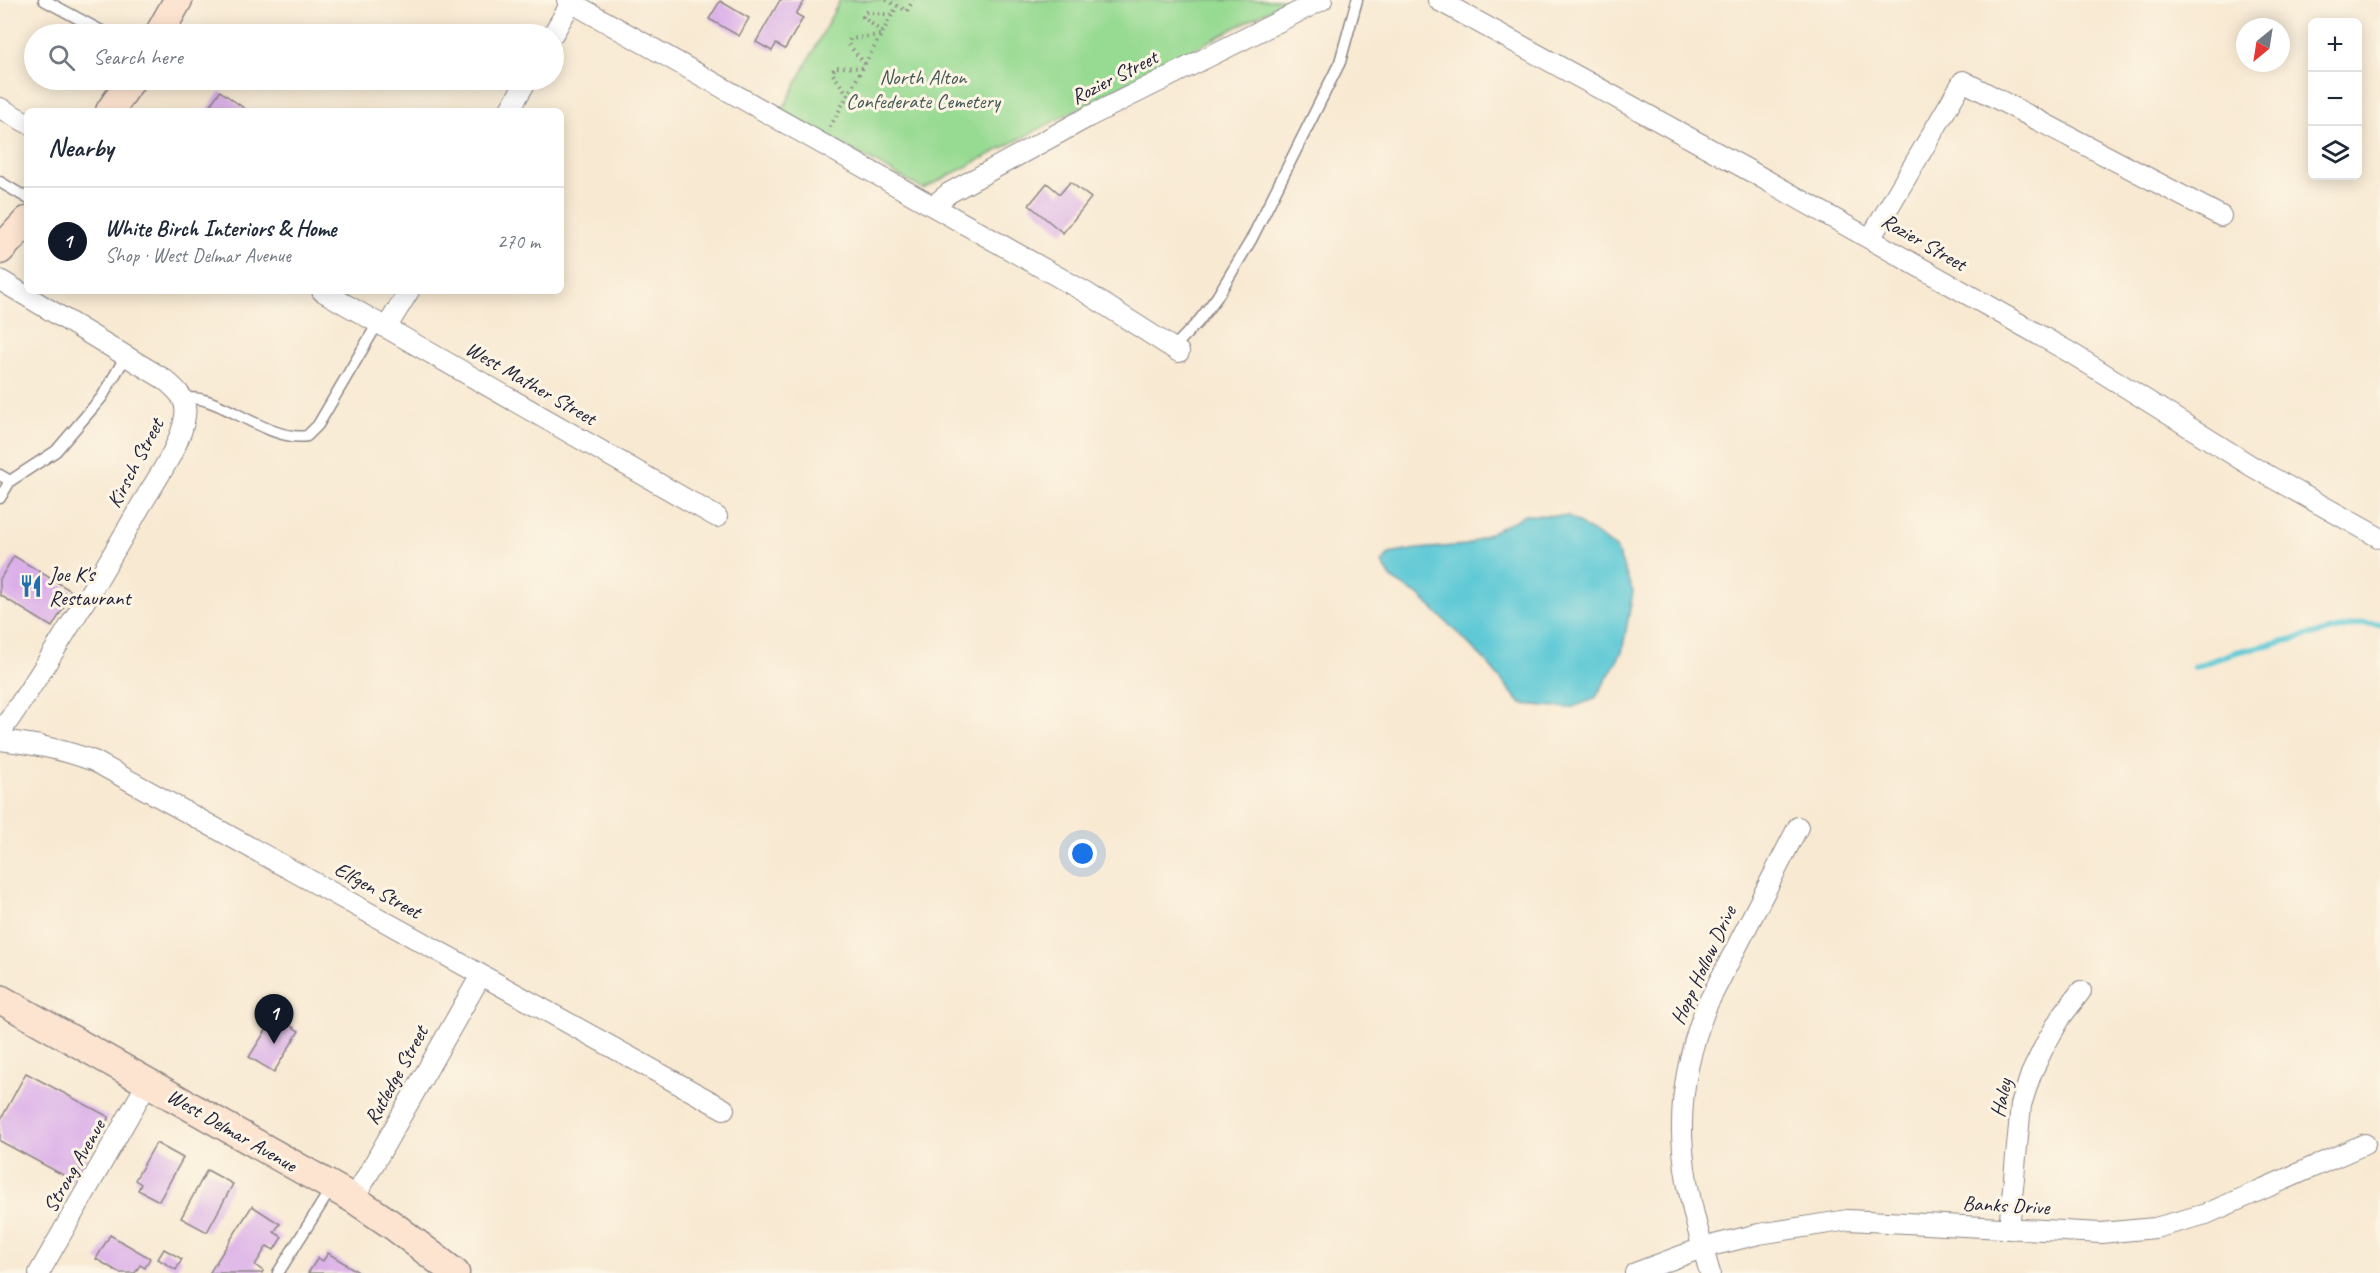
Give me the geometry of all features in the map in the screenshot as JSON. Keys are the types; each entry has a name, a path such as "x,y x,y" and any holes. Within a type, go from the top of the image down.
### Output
{"street":[{"path":"165,24 178,0"},
{"name":"Rozier Street","path":"933,206 949,193 1088,117 1322,0"},
{"name":"Rozier Street","path":"1438,0 2071,353 2253,467 2380,538"},
{"path":"558,24 569,1 1085,292 1176,350"},
{"path":"1870,239 1963,81 2221,216"},
{"path":"112,108 124,90"},
{"path":"511,108 521,90"},
{"path":"0,108 24,121"},
{"path":"0,250 24,224"},
{"name":"Kirsch Street","path":"0,280 164,379 174,387 183,400 185,417 182,430 166,462 93,590 0,733"},
{"name":"West Mather Street","path":"327,294 717,517"},
{"path":"382,326 407,294"},
{"name":"Elfgen Street","path":"0,740 66,750 94,761 724,1109"},
{"name":"Hopp Hollow Drive","path":"1710,1273 1702,1248 1683,1161 1680,1130 1687,1066 1695,1035 1707,1005 1798,827"},
{"name":"Rutledge Street","path":"343,1193 481,975"},
{"name":"Haley","path":"2009,1229 2021,1105 2044,1045 2061,1017 2081,991"},
{"name":"West Delmar Avenue","path":"0,999 343,1193 396,1227 455,1273"},
{"name":"Strong Avenue","path":"39,1273 148,1082"},
{"name":"Banks Drive","path":"1635,1273 1702,1248 1759,1234 1848,1220 2101,1233 2128,1232 2181,1222 2206,1214 2365,1144"}],"lane":[{"path":"45,0 89,24"},
{"path":"1176,350 1217,297 1251,240 1340,62 1357,0"},
{"path":"0,182 24,196"},
{"path":"183,400 205,399 267,430 307,436 318,425 382,326"},
{"path":"0,498 10,481 56,451 102,397 126,356"},
{"path":"0,475 10,481"},
{"path":"278,1273 343,1193"}],"path":[{"path":"886,0 907,11 913,0"},
{"path":"821,144 897,6"},
{"path":"882,34 863,17 866,12 892,15"},
{"path":"864,66 848,44 850,39 882,34"},
{"path":"848,95 832,73 835,67 864,66"}],"green space":[{"name":"North Alton Confederate Cemetery","path":"840,0 1289,0 923,189 782,111"}],"water":[{"path":"1525,515 1568,516 1616,548 1633,592 1622,652 1595,699 1570,708 1521,704 1483,658 1420,596 1392,579 1382,563 1389,554 1467,545"}],"building":[{"path":"780,0 805,0 796,14 803,18 785,49 776,44 772,51 756,42"},
{"path":"720,1 749,18 739,36 709,19"},
{"path":"220,91 244,108 208,108"},
{"path":"1070,182 1091,198 1063,233 1029,205 1047,183 1060,194"},
{"name":"Joe K's Restaurant","path":"14,556 73,592 52,627 0,595 0,579"},
{"path":"275,1016 299,1031 274,1072 249,1057"},
{"path":"26,1073 109,1117 74,1181 0,1141 0,1121"},
{"path":"156,1143 183,1158 159,1201 138,1190 141,1184 135,1180"},
{"path":"207,1170 233,1184 207,1232 181,1218"},
{"path":"252,1206 280,1224 274,1232 282,1237 274,1250 267,1246 255,1265 263,1271 262,1273 210,1272"},
{"path":"110,1235 150,1258 145,1268 140,1265 135,1273 120,1273 96,1259"},
{"path":"164,1249 182,1259 176,1270 158,1259"},
{"path":"328,1253 360,1273 308,1273 318,1258 323,1261"}],"waterway":[{"path":"2195,667 2236,652 2364,623 2380,625"}],"place":[{"name":"Joe K's Restaurant","path":"31,586"},
{"name":"White Birch Interiors & Home","path":"274,1044"}]}
